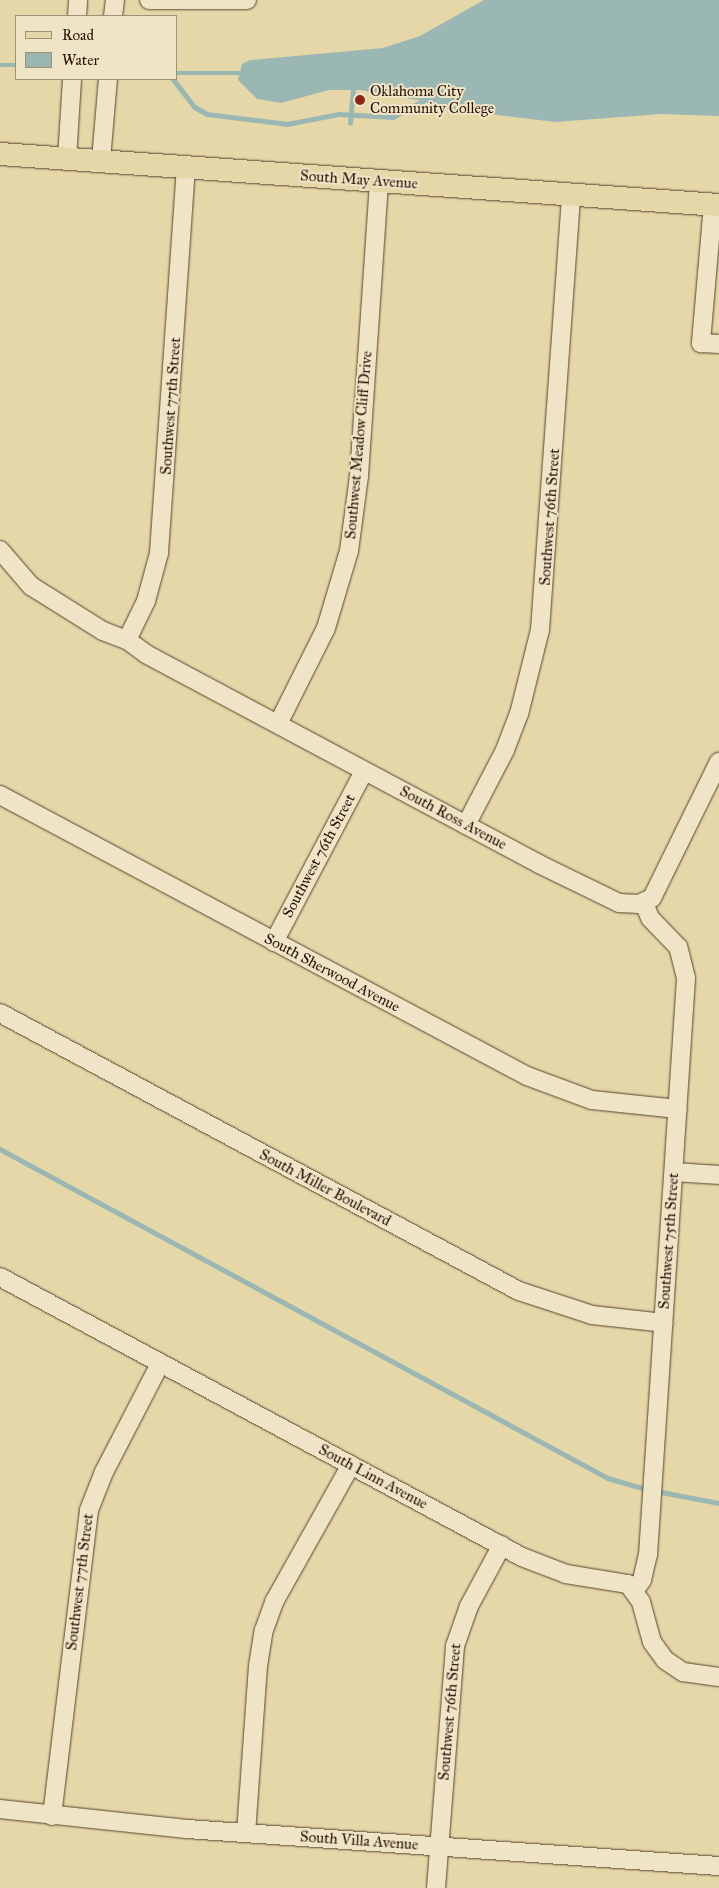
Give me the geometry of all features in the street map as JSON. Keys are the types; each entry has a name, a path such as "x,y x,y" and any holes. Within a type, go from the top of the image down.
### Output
{"main road":[{"name":"South May Avenue","path":"0,154 716,205"}],"street":[{"path":"77,15 78,0"},
{"path":"113,15 114,0"},
{"path":"149,0 247,0"},
{"path":"66,158 72,80"},
{"path":"101,160 108,80"},
{"name":"Southwest 77th Street","path":"127,640 151,587 162,534 186,167"},
{"name":"Southwest Meadow Cliff Drive","path":"278,724 326,628 349,551 359,476 379,181"},
{"name":"Southwest 76th Street","path":"466,825 505,750 519,714 540,630 571,195"},
{"path":"716,205 712,288 702,343 719,344"},
{"name":"South Ross Avenue","path":"0,550 16,572 50,600 103,631 127,640 146,654 364,771 619,903 644,903"},
{"path":"644,903 652,898 658,888 719,762"},
{"name":"Southwest 76th Street","path":"274,942 364,771"},
{"name":"South Sherwood Avenue","path":"0,795 527,1076 592,1100 678,1109"},
{"name":"Southwest 75th Street","path":"635,1590 647,1564 678,1109 684,967 675,943 650,918 644,903"},
{"name":"South Miller Boulevard","path":"0,1014 519,1291 584,1314 664,1323"},
{"path":"674,1172 719,1175"},
{"name":"South Linn Avenue","path":"0,1278 502,1546 552,1570 624,1582 635,1590"},
{"name":"Southwest 77th Street","path":"52,1816 89,1510 104,1472 160,1364"},
{"path":"246,1833 258,1666 264,1630 274,1602 351,1465"},
{"name":"Southwest 76th Street","path":"436,1888 455,1646 469,1606 502,1546"},
{"path":"635,1590 652,1642 665,1660 683,1672 719,1677"},
{"name":"South Villa Avenue","path":"0,1809 52,1816 246,1833 719,1866"}],"water":[{"path":"484,0 719,0 719,116 661,114 555,122 442,108 423,101 360,90 329,90 281,103 257,99 238,80 242,64 250,60 383,48 420,36"}],"waterway":[{"path":"0,65 15,65"},
{"path":"178,73 245,73"},
{"path":"174,80 195,107 207,114 287,124 339,114 393,117 423,101"},
{"path":"350,123 353,87"},
{"path":"0,1149 608,1478 649,1490"},
{"path":"656,1491 719,1503"}],"place":[{"name":"Oklahoma City Community College","path":"360,100"}]}
